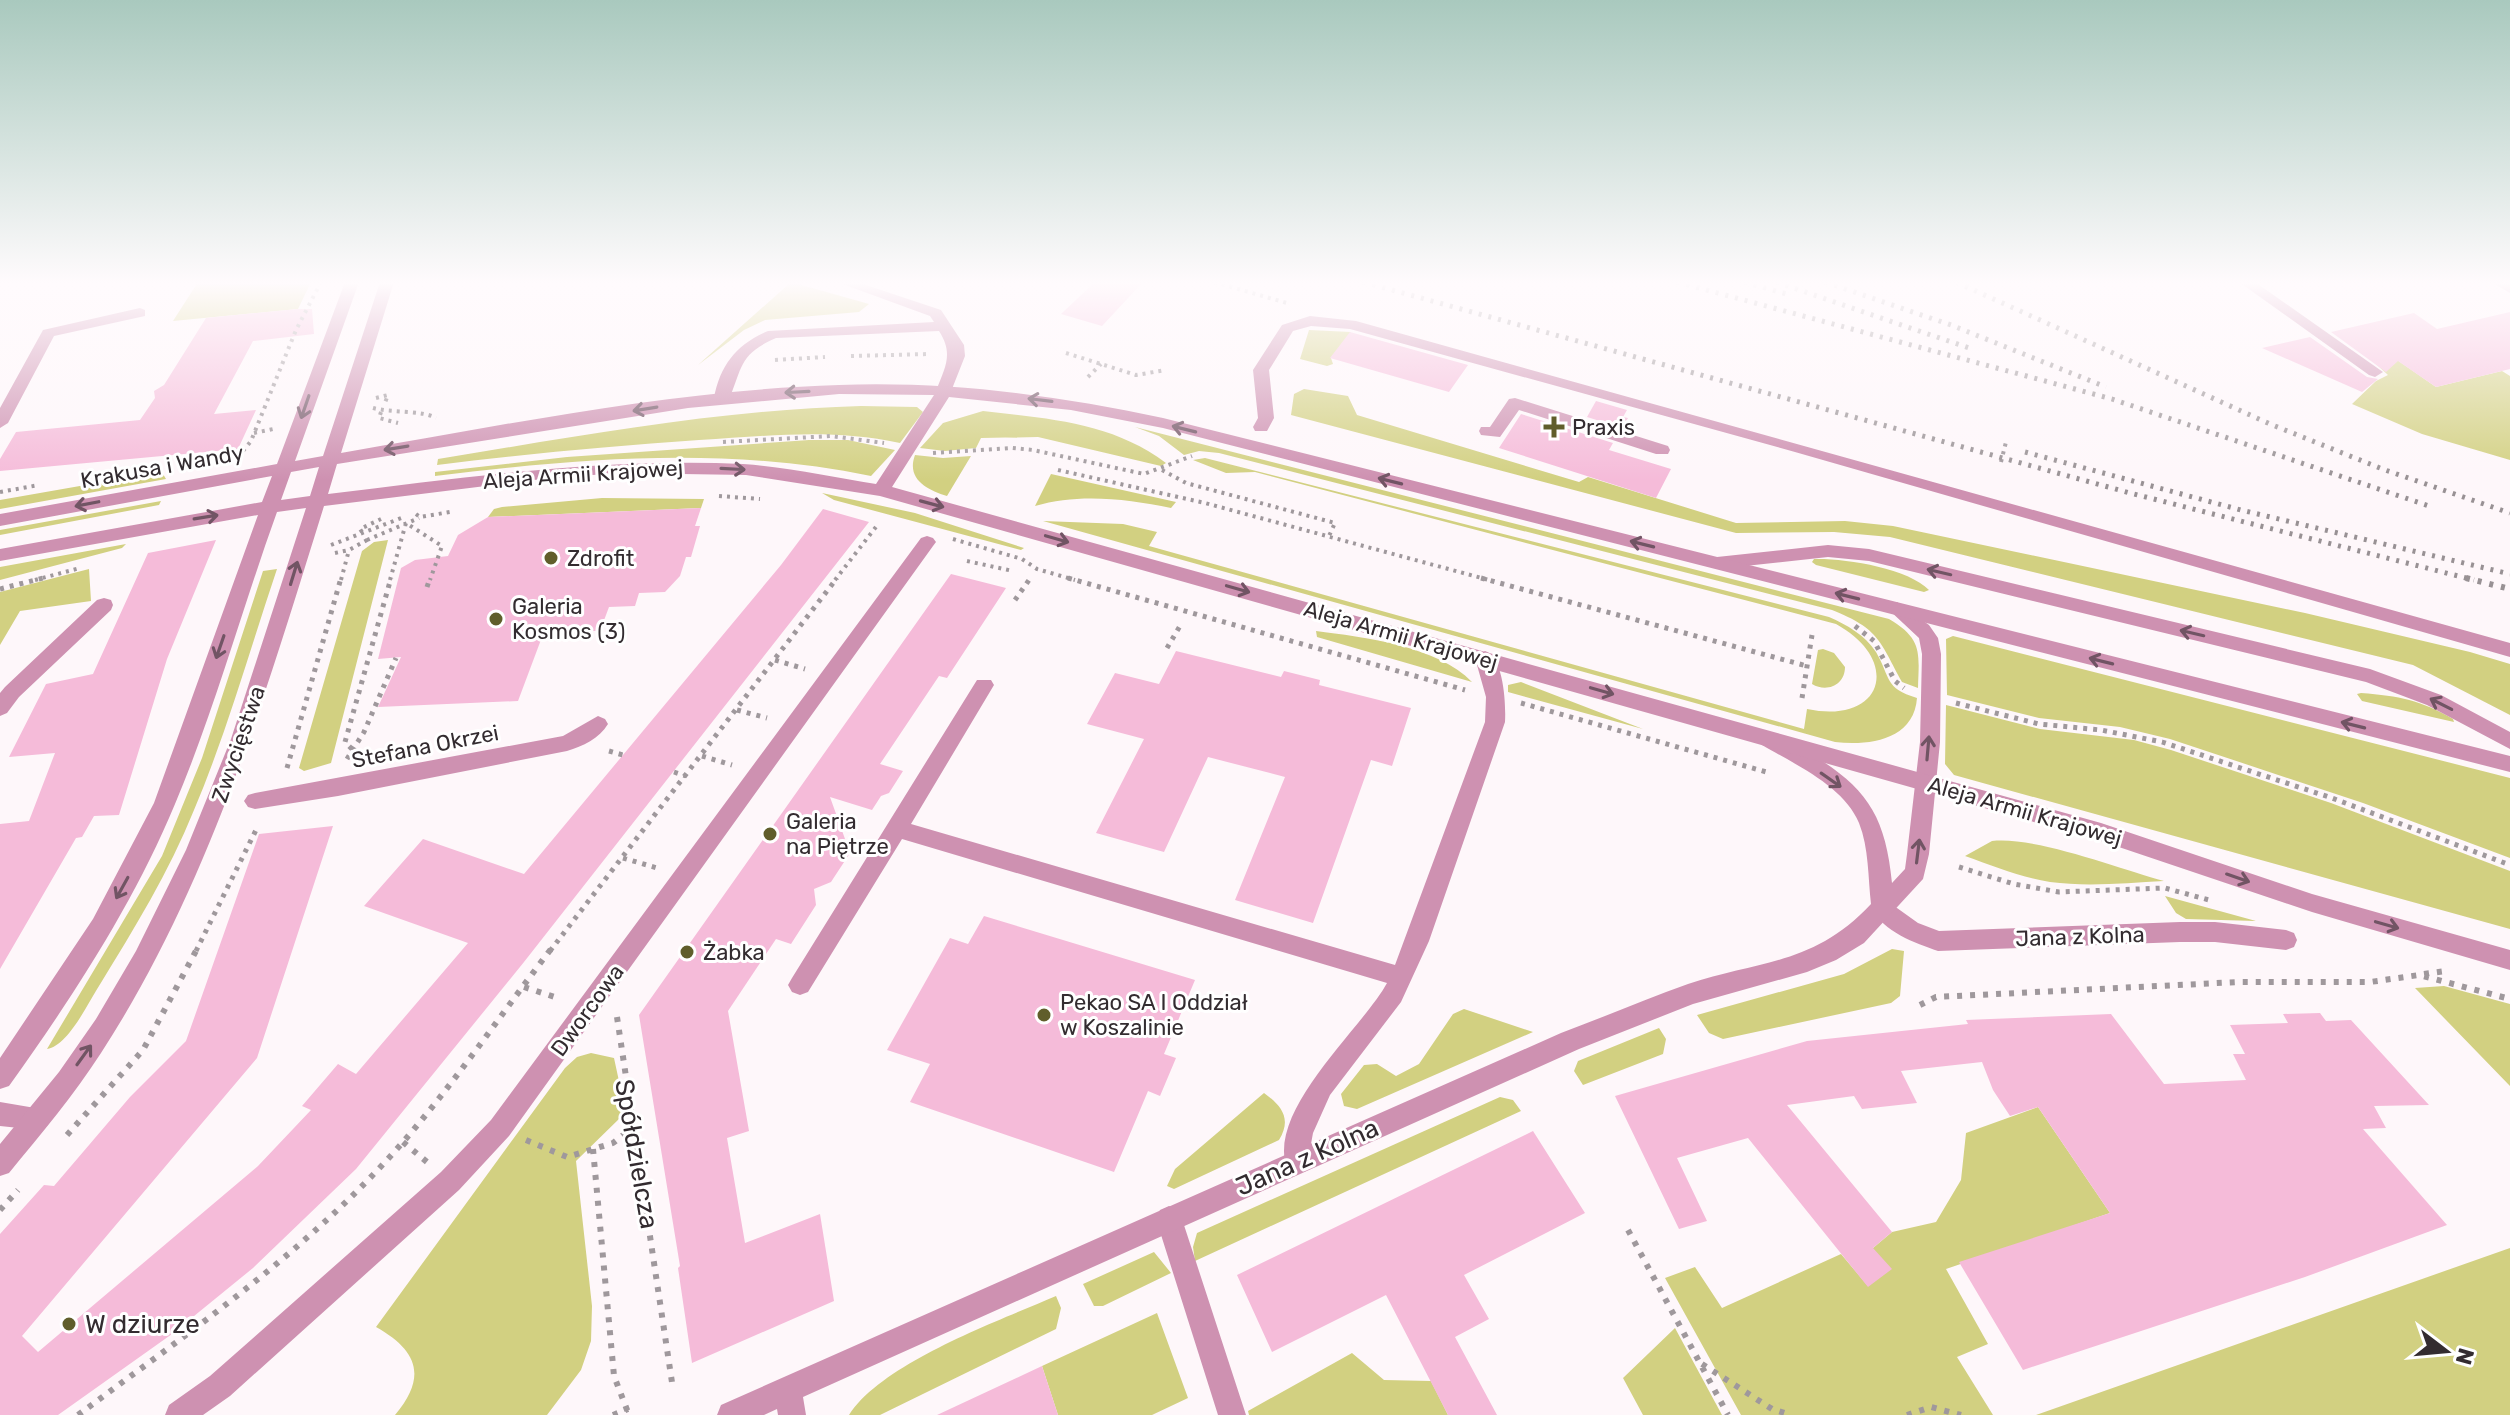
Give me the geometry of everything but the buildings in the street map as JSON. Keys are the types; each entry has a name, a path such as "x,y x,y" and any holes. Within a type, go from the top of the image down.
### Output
{"street":[{"path":"0,423 40,348"},
{"path":"0,1078 69,978 122,890 153,828 181,761 328,348"},
{"name":"Zwycięstwa","path":"0,1164 38,1118 110,1017 139,968 206,831 241,739 366,348"},
{"path":"722,398 724,381 735,360 746,348"},
{"path":"881,490 932,415 957,356 956,348"},
{"path":"1261,427 1266,418 1261,370 1275,348"},
{"path":"1438,348 2510,650"},
{"path":"2341,348 2375,372"},
{"name":"Aleja Armii Krajowej","path":"332,459 722,398 872,389 944,391 1043,400 1117,413 2510,764"},
{"path":"1487,431 1494,433 1515,403 1662,450"},
{"name":"Krakusa i Wandy","path":"0,520 332,459"},
{"name":"Aleja Armii Krajowej","path":"269,507 542,473 618,468 746,470 798,475 881,490 2101,832 2312,903 2510,960"},
{"path":"0,555 269,507"},
{"name":"Dworcowa","path":"179,1415 220,1386 416,1212 500,1128 934,546"},
{"path":"1717,563 1828,551 1869,555 2370,676 2434,700 2510,741"},
{"path":"0,708 12,692 104,605"},
{"name":"Jana z Kolna","path":"731,1415 790,1402 1169,1219 1629,1016 1828,953 1856,936 1915,873 1925,782 1939,707 1930,642 1921,628 1897,609"},
{"path":"1297,1162 1300,1133 1321,1087 1393,995 1418,941 1495,722 1496,697 1485,658"},
{"path":"800,985 984,685"},
{"name":"Stefana Okrzei","path":"255,801 567,743 589,733 598,724"},
{"path":"1766,737 1841,787 1866,813 1875,842 1883,908"},
{"path":"897,829 1401,977"},
{"name":"Jana z Kolna","path":"1883,908 1910,930 1938,941 2180,932 2215,932 2286,940"},
{"path":"0,1114 38,1118"},
{"path":"1169,1219 1232,1415"}],"path":[{"path":"236,455 248,446 289,348"},
{"path":"844,357 917,356 934,352"},
{"path":"1066,353 1136,375 1166,370"},
{"path":"763,360 836,357"},
{"path":"1088,377 1101,364"},
{"path":"367,399 388,395 384,405"},
{"path":"366,409 378,407 401,415 427,413 440,424"},
{"path":"258,423 268,421"},
{"path":"254,433 264,431"},
{"path":"2001,462 2006,442"},
{"path":"927,453 951,454 1012,448 1137,474 1162,470 1189,457"},
{"path":"1058,470 1205,503 1807,666"},
{"path":"1162,470 1186,483 1335,523 1329,536"},
{"path":"711,495 770,500"},
{"path":"338,544 421,508"},
{"path":"335,553 349,550 366,538 418,516 460,510"},
{"path":"78,1415 238,1296 332,1215 403,1142 881,521 870,515"},
{"path":"406,523 442,546 427,587"},
{"path":"396,658 364,732 352,749 345,742 406,523"},
{"path":"934,546 1022,559 1037,569 1467,690"},
{"path":"284,778 349,550"},
{"path":"967,561 1013,571"},
{"path":"0,589 89,566"},
{"path":"1015,600 1029,580"},
{"path":"1167,648 1180,626"},
{"path":"1802,698 1812,635"},
{"path":"1510,701 1777,775"},
{"path":"1939,707 2162,742 2319,793 2510,865"},
{"path":"674,772 686,776"},
{"path":"1920,1005 1936,997 2239,982 2370,982 2456,969"},
{"path":"2419,975 2510,999"},
{"name":"Spółdzielcza","path":"524,987 618,1017 618,1040 673,1389"},
{"path":"500,1128 567,1157 613,1143 633,1127"},
{"path":"593,1149 614,1376 628,1412 613,1415"},
{"path":"1628,1230 1728,1415"},
{"path":"1700,1362 1772,1409 1791,1415"},
{"path":"1907,1415 1931,1407 1961,1415"}],"shaded area":[{"path":"1303,348 1339,348 1331,358 1333,364 1327,366 1300,359"},
{"path":"2377,348 2380,348 2436,387 2502,371 2510,376 2510,460 2422,434 2352,404 2376,381 2388,375 2376,364"},
{"path":"1304,389 1348,396 1357,415 1579,482 1588,477 1736,523 1845,521 1893,526 2305,613 2470,652 2510,664 2510,715 2413,665 1890,537 1834,532 1736,533 1291,415 1294,394"},
{"path":"917,407 923,412 900,443 824,434 775,435 600,448 437,465 438,459 649,425 808,408"},
{"path":"983,411 1056,420 1102,431 1145,449 1166,463 1161,466 1038,437 981,438 976,448 945,451 920,448 943,423"},
{"path":"1135,427 1889,619 1908,633 1917,648 1918,688 1902,682 1877,638 1860,624 1832,610 1219,453 1199,451 1184,455 1159,436"},
{"path":"848,440 895,450 871,476 762,461 653,458 545,464 435,476 435,472 567,457"},
{"path":"915,455 943,458 971,456 947,496 926,487 916,477 913,471"},
{"path":"1205,458 1829,617 1867,640 1893,686 1917,698 1914,712 1908,723 1888,737 1862,743 1835,742 1043,521 1123,524 1157,532 1149,546 1804,729 1807,709 1833,711 1853,708 1867,699 1875,686 1876,671 1870,655 1857,639 1836,624 1255,472 1226,473 1193,460"},
{"path":"154,473 163,474 166,479 0,509 0,500"},
{"path":"1051,474 1176,502 1171,508 1120,500 1086,499 1035,506"},
{"path":"822,493 915,513 1024,548 1021,550 834,500"},
{"path":"602,498 704,499 701,508 488,517 494,509 502,507"},
{"path":"161,501 159,505 0,535 0,530"},
{"path":"388,540 331,763 304,771 299,768 362,551 374,542"},
{"path":"126,544 122,548 0,580 0,567"},
{"path":"1814,559 1842,560 1891,570 1919,582 1929,590 1924,592 1816,565 1812,562"},
{"path":"89,569 91,601 20,611 0,645 0,592"},
{"path":"277,569 217,751 174,856 77,1023 62,1040 47,1049 162,856 202,758 263,571"},
{"path":"1316,631 1399,645 1440,660 1472,682 1317,637"},
{"path":"1953,636 2510,778 2510,858 2363,803 2170,739 2120,727 2039,718 1947,695 1946,639"},
{"path":"1818,650 1834,653 1845,667 1839,683 1823,688 1812,684"},
{"path":"1521,682 1643,729 1508,692 1508,685"},
{"path":"2357,694 2420,703 2454,722 2362,701"},
{"path":"1946,705 2040,729 2134,740 2171,750 2331,803 2510,871 2510,929 1954,775 1945,764"},
{"path":"1992,841 2054,848 2164,881 2050,882 1965,856"},
{"path":"2165,896 2256,921 2186,919 2176,913"},
{"path":"1892,949 1904,951 1900,996 1891,1003 1723,1039 1709,1033 1697,1015 1844,974"},
{"path":"2444,986 2510,1004 2510,1086 2415,988"},
{"path":"1464,1009 1533,1032 1357,1109 1344,1106 1341,1094 1364,1065 1377,1064 1396,1076 1419,1064 1453,1014"},
{"path":"1659,1028 1666,1039 1663,1054 1583,1085 1574,1071 1578,1061"},
{"path":"591,1053 614,1058 625,1109 621,1117 576,1161 592,1306 591,1341 581,1370 547,1415 395,1415 412,1388 413,1365 401,1345 376,1327 565,1068 577,1057"},
{"path":"1264,1093 1276,1103 1285,1119 1279,1140 1174,1189 1167,1186 1175,1169"},
{"path":"1500,1097 1513,1100 1521,1111 1195,1261 1193,1247 1197,1233"},
{"path":"2038,1107 2110,1213 1946,1269 1988,1344 1957,1357 1993,1415 1741,1415 1665,1278 1695,1267 1722,1308 1841,1254 1868,1286 1873,1248 1892,1232 1936,1222 1961,1180 1966,1133"},
{"path":"2510,1248 2510,1415 2036,1415"},
{"path":"1154,1252 1171,1273 1103,1306 1094,1306 1083,1284"},
{"path":"1056,1296 1061,1308 1056,1329 880,1415 849,1415 865,1396 914,1361 943,1345"},
{"path":"1157,1313 1188,1398 1152,1415 1058,1415 1042,1366"},
{"path":"1675,1328 1722,1415 1643,1415 1623,1378"},
{"path":"1352,1353 1384,1380 1431,1381 1448,1415 1249,1415 1248,1411"}],"railway":[{"path":"1603,348 2130,493 2474,580"},
{"path":"1923,348 2112,399 2429,506"},
{"path":"2009,348 2106,387"},
{"path":"2102,348 2270,424 2385,470 2510,513"},
{"path":"2025,452 2241,510 2510,574"},
{"path":"2466,578 2474,580"},
{"path":"2474,580 2510,589"}],"place":[{"name":"Praxis","path":"1554,427"},
{"name":"Zdrofit","path":"551,558"},
{"name":"Galeria Kosmos (3)","path":"496,619"},
{"name":"Galeria na Piętrze","path":"770,834"},
{"name":"Żabka","path":"687,952"},
{"name":"Pekao SA I Oddział w Koszalinie","path":"1044,1015"},
{"name":"W dziurze","path":"69,1324"}]}
